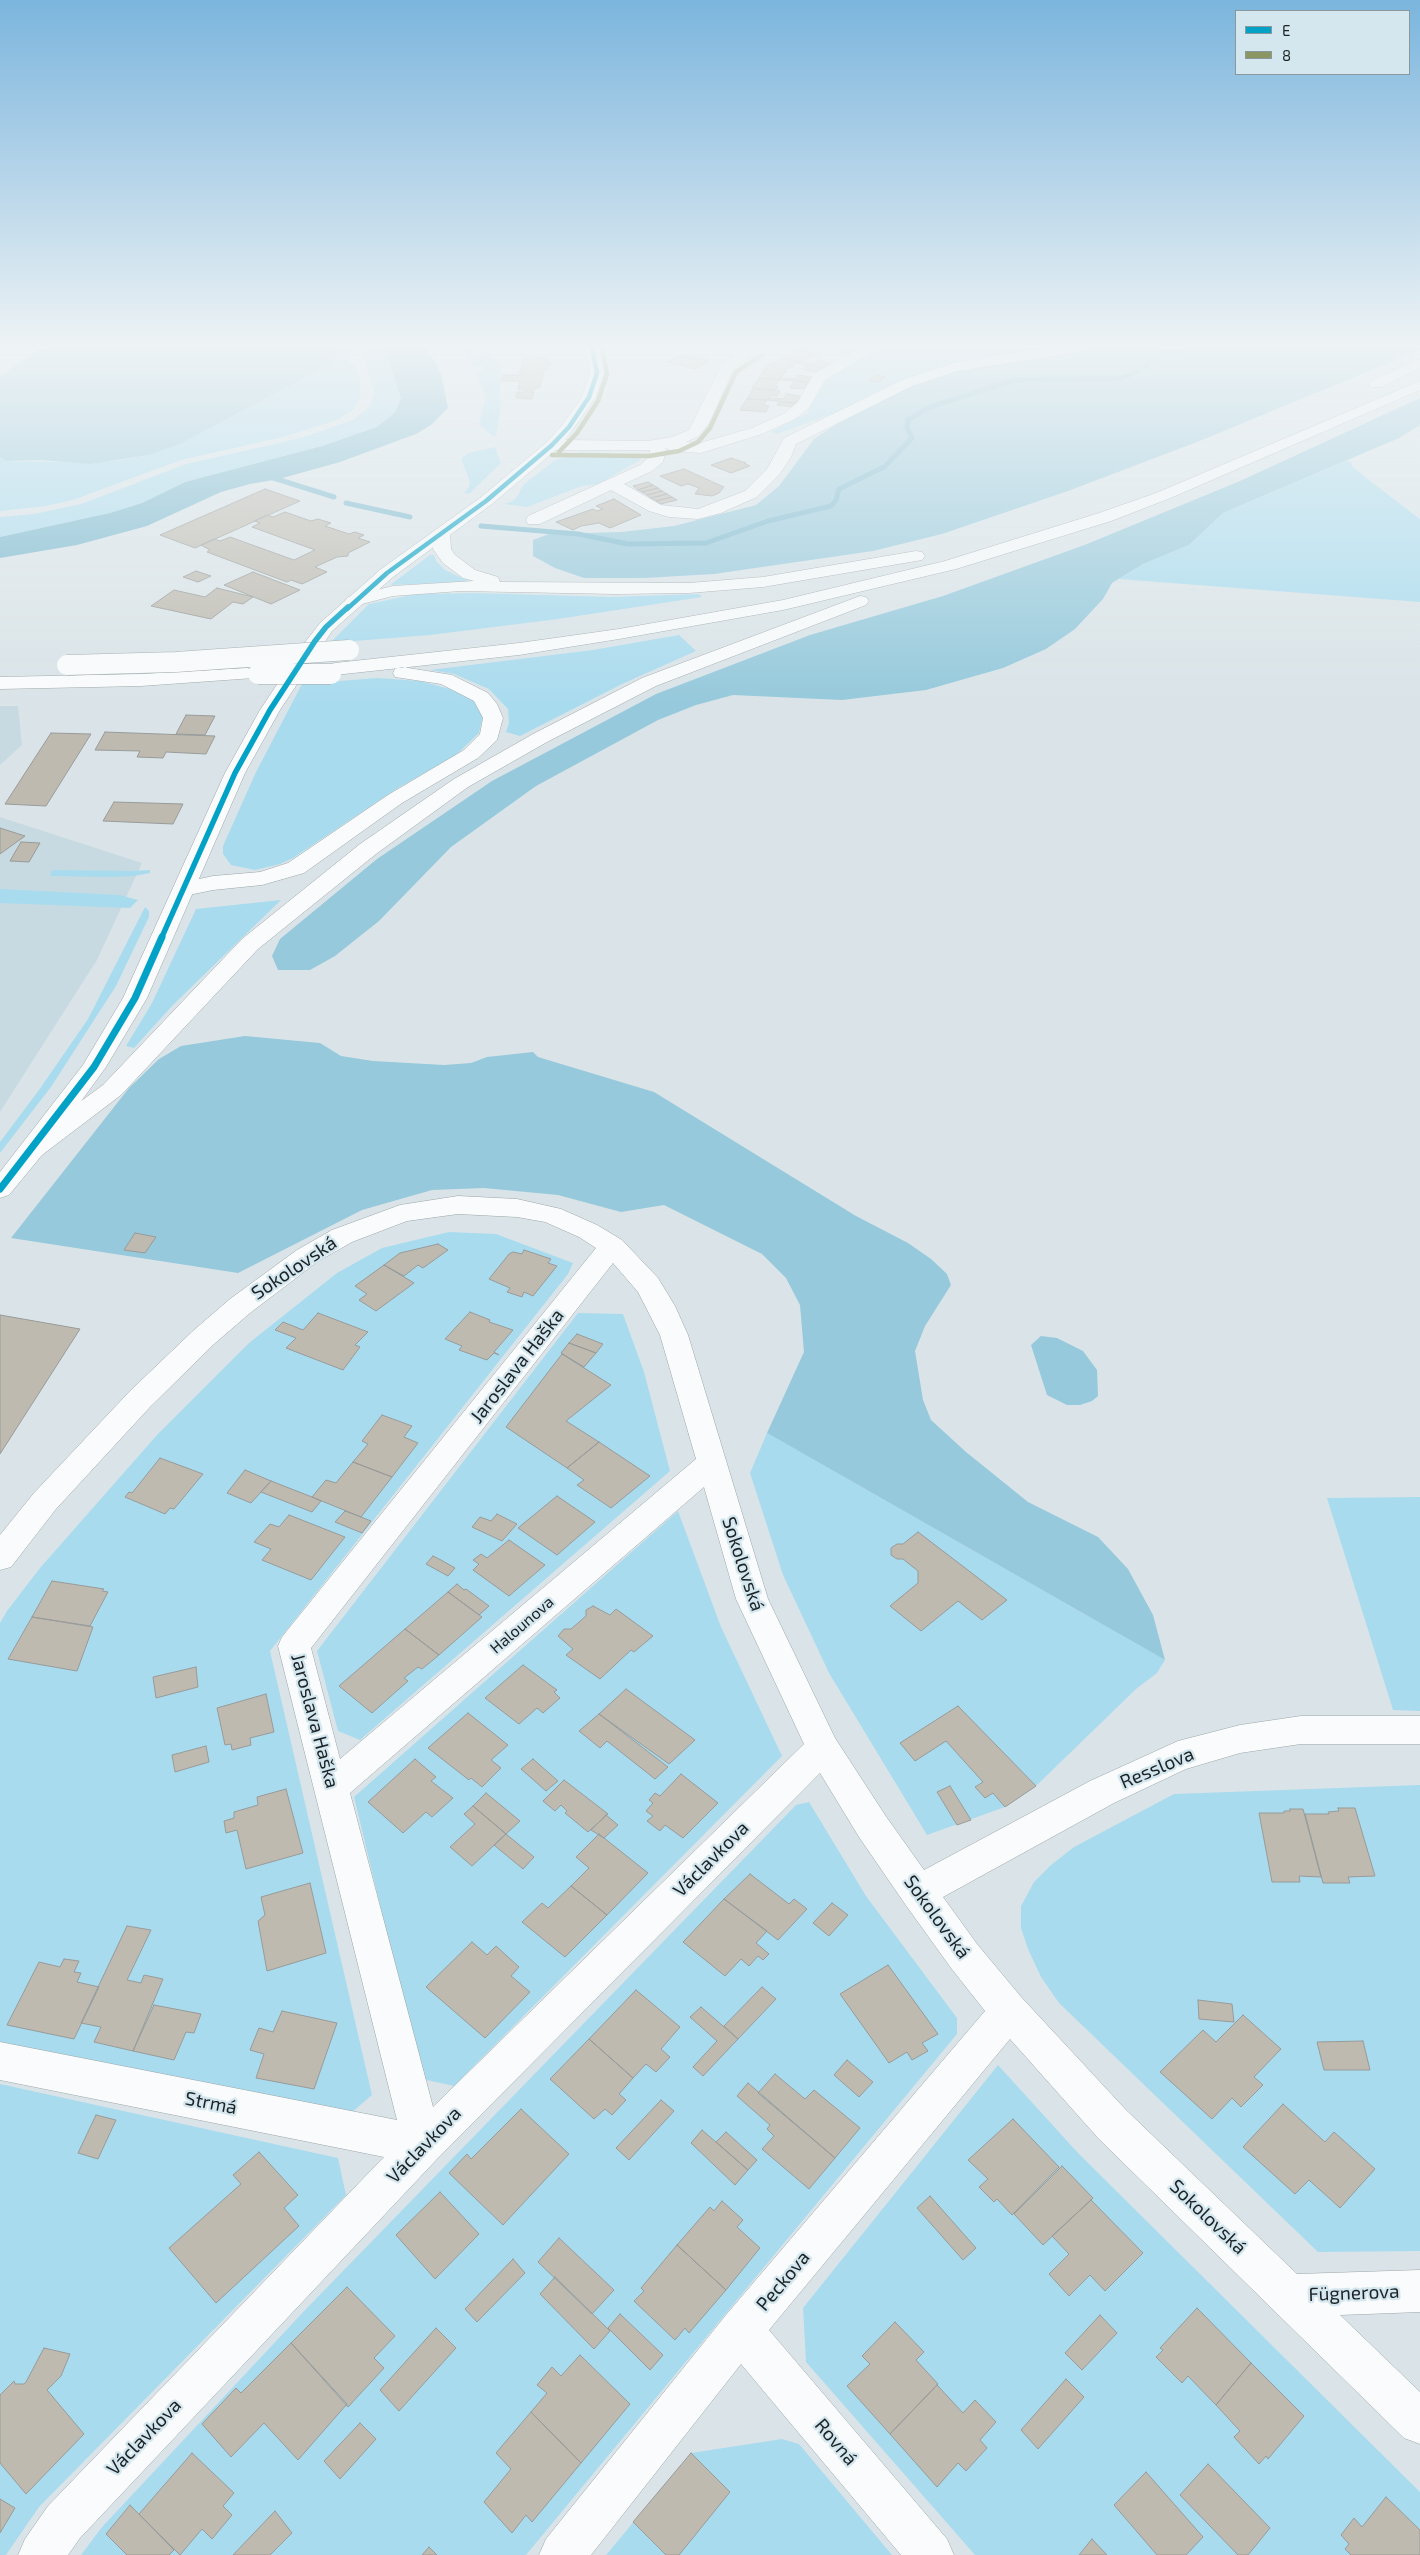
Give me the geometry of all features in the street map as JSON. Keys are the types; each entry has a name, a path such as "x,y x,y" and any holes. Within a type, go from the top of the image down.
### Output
{"main road":[{"path":"0,1189 33,1149 94,1067 135,998 235,773 270,710 315,642 354,600 387,573 486,501 527,466"},
{"path":"534,520 647,466"},
{"path":"611,484 655,508 669,512 698,514 715,510 751,494 777,466"},
{"path":"0,666 176,662 349,650 452,640 618,618 763,593 1071,528 1162,496 1231,466"},
{"path":"333,671 509,650 619,634 783,605 1019,529 1125,492"},
{"path":"442,533 442,549 457,567 469,574 516,586"},
{"path":"354,600 393,591 432,587 690,588 763,582 942,554"},
{"path":"33,1149 112,1090 207,987 250,944 368,849 461,784 600,706 706,658 805,623 942,554"},
{"path":"0,683 333,671 412,674 459,684 471,690 487,704 493,718 490,736 471,754 395,799 296,868 262,878 184,889"},
{"path":"184,889 204,896 229,899 271,894 292,889 368,849"},
{"name":"Sokolovská","path":"0,1558 45,1501 140,1399 204,1337 271,1281 307,1256 342,1236 400,1214 426,1208 485,1204 552,1215 588,1231 612,1246 648,1285 661,1306 674,1335 752,1599 823,1748 872,1826 918,1892 964,1956 1009,2011 1112,2124 1420,2422"},
{"name":"Jaroslava Haška","path":"423,2146 332,1787 294,1646 612,1246"},
{"name":"Halounova","path":"332,1787 712,1462"},
{"name":"Resslova","path":"918,1892 1102,1792 1178,1756 1240,1739 1302,1730 1420,1730"},
{"name":"Václavkova","path":"41,2555 64,2522 423,2146 823,1748"},
{"name":"Peckova","path":"562,2555 742,2330 1009,2011"},
{"name":"Strmá","path":"0,2061 423,2146"},
{"name":"Fügnerova","path":"1288,2295 1420,2291"},
{"name":"Rovná","path":"742,2330 931,2555"}],"shaded area":[{"path":"0,466 164,466 73,500 46,506 0,511"},
{"path":"180,466 245,466 185,482 142,503 107,514 0,537 0,517 34,514 81,504"},
{"path":"245,466 325,466 221,492 147,526 77,545 0,558 0,537 110,513 142,503 185,482"},
{"path":"464,466 498,466 469,494 464,493 469,487 470,482"},
{"path":"547,466 629,466 598,484 582,486 527,507 504,504 513,501 523,485"},
{"path":"794,466 1133,466 1068,491 942,534 873,551 714,574 645,578 584,578 555,568 533,556 533,540 549,534 621,532 674,526 756,505 779,486"},
{"path":"1272,466 1333,466 1223,513 1189,545 1143,564 1112,583 1103,599 1075,629 1046,649 1003,668 926,690 842,700 733,695 696,705 658,720 536,786 451,847 379,921 335,956 310,970 278,970 272,956 280,939 377,859 492,781 656,694 810,635 943,596 1087,544"},
{"path":"1334,466 1352,466 1420,519 1420,602 1119,579 1143,564 1189,545 1223,513"},
{"path":"430,555 434,555 436,561 445,570 471,582 390,585"},
{"path":"476,593 611,597 699,594 702,597 558,619 430,635 330,643 369,604 416,594"},
{"path":"679,635 696,651 622,684 520,736 506,732 509,723 508,709 489,689 454,674 430,670 593,650"},
{"path":"377,678 420,681 457,691 472,699 483,715 479,733 456,755 398,788 293,858 280,864 255,870 231,865 223,854 223,846 256,772 302,684"},
{"path":"0,706 18,706 22,745 0,765"},
{"path":"0,817 142,863 97,960 0,1112"},
{"path":"52,870 150,870 150,873 110,877 50,876"},
{"path":"0,889 120,895 138,900 130,908 0,903"},
{"path":"281,900 173,1005 134,1048 126,1046 152,1003 196,909"},
{"path":"145,907 149,911 149,917 116,986 51,1087 0,1153 0,1142 88,1019"},
{"path":"245,1036 320,1043 341,1056 373,1061 444,1065 471,1063 487,1057 533,1052 538,1057 654,1092 856,1216 908,1243 931,1259 947,1274 951,1285 925,1326 915,1351 923,1400 931,1420 966,1452 1028,1502 1098,1537 1128,1569 1153,1615 1165,1660 767,1433 804,1352 800,1305 786,1278 762,1254 664,1205 621,1212 558,1195 484,1188 432,1190 362,1210 238,1273 11,1238 129,1088 159,1059 181,1046"},
{"path":"449,1232 496,1234 573,1263 568,1274 270,1651 372,2095 344,2119 0,2046 0,1623 40,1568 157,1435 249,1343 337,1273 382,1248"},
{"path":"578,1313 623,1314 644,1372 670,1471 360,1740 338,1731 317,1651"},
{"path":"1041,1336 1057,1338 1083,1351 1097,1370 1098,1396 1092,1401 1080,1405 1067,1405 1047,1395 1031,1345"},
{"path":"767,1433 1165,1660 1157,1673 1136,1689 1036,1786 1005,1807 927,1835 829,1673 783,1575 750,1473"},
{"path":"1420,1497 1420,1711 1393,1710 1327,1498"},
{"path":"678,1511 721,1627 782,1756 454,2086 422,2079 354,1797"},
{"path":"1420,1785 1420,2251 1318,2252 1059,2003 1041,1977 1028,1949 1021,1928 1021,1906 1034,1882 1051,1865 1074,1847 1174,1794"},
{"path":"809,1802 866,1896 957,2018 957,2034 526,2555 81,2555 102,2527 307,2308 796,1805"},
{"path":"998,2065 1078,2153 1420,2492 1420,2555 975,2555 806,2362 803,2308"},
{"path":"0,2084 338,2158 346,2195 39,2507 6,2555 0,2555"},
{"path":"782,2439 799,2444 892,2555 606,2555 691,2453"}],"building":[{"path":"714,466 749,466 731,473"},
{"path":"684,469 724,487 719,493 712,496 695,494 699,488 688,484 681,486 660,476"},
{"path":"648,482 653,485 638,490 633,486"},
{"path":"653,485 658,488 642,492 638,490"},
{"path":"658,488 662,491 647,495 642,492"},
{"path":"265,489 300,501 195,548 160,535"},
{"path":"662,491 667,494 651,498 647,495"},
{"path":"667,494 672,497 656,501 651,498"},
{"path":"672,497 677,500 661,504 656,501"},
{"path":"614,499 641,515 610,528 599,523 581,526 573,530 556,522 593,509 597,511 603,509 596,506"},
{"path":"285,512 311,521 318,519 331,523 325,526 349,534 355,532 364,535 358,538 370,542 348,553 348,556 337,557 315,567 327,572 302,584 291,580 287,582 207,552 210,550 201,545 214,539 220,541 230,537 294,560 315,550 252,527 260,523 254,521 267,515 273,517"},
{"path":"196,571 211,576 198,582 183,577"},
{"path":"253,572 300,590 271,604 224,585"},
{"path":"217,588 253,597 243,604 233,602 211,619 151,606 174,590 205,597"},
{"path":"186,715 215,716 205,735 176,734"},
{"path":"105,732 215,736 206,754 166,752 163,758 137,757 140,751 95,750"},
{"path":"51,733 91,734 46,806 5,804"},
{"path":"114,802 183,804 173,824 103,821"},
{"path":"0,828 25,836 0,854"},
{"path":"21,842 40,843 29,862 10,861"},
{"path":"135,1233 156,1237 145,1253 124,1250"},
{"path":"438,1244 448,1250 423,1268 418,1265 404,1276 384,1265 400,1253"},
{"path":"524,1250 551,1259 548,1263 557,1266 533,1296 524,1292 522,1297 507,1292 510,1288 489,1279 509,1254 513,1252 522,1254"},
{"path":"384,1265 414,1283 376,1311 359,1300 367,1294 355,1286"},
{"path":"470,1312 490,1320 489,1322 513,1330 494,1352 499,1355 494,1353 487,1360 459,1350 462,1346 445,1339"},
{"path":"318,1313 368,1332 355,1345 360,1347 343,1370 286,1348 296,1338 275,1330 283,1322 303,1330"},
{"path":"0,1315 80,1329 0,1454"},
{"path":"577,1334 603,1344 596,1353 569,1343"},
{"path":"569,1343 596,1353 584,1367 561,1353"},
{"path":"562,1354 611,1385 566,1421 599,1442 567,1468 506,1427"},
{"path":"382,1415 412,1426 404,1437 418,1443 392,1477 353,1462 368,1444 362,1441"},
{"path":"599,1442 650,1476 611,1508 577,1485 584,1480 567,1468"},
{"path":"160,1458 203,1474 174,1509 170,1508 165,1514 125,1497 129,1492 132,1493"},
{"path":"353,1462 392,1477 361,1517 312,1497 326,1480 336,1483"},
{"path":"245,1470 271,1481 251,1503 227,1493"},
{"path":"271,1481 321,1501 312,1512 261,1492"},
{"path":"557,1496 595,1522 557,1555 518,1528"},
{"path":"345,1511 371,1521 362,1533 335,1522"},
{"path":"497,1514 517,1524 502,1541 472,1527 480,1517 491,1521"},
{"path":"289,1515 345,1537 311,1580 262,1560 271,1549 254,1542 270,1524 279,1527"},
{"path":"918,1532 1007,1600 982,1620 958,1601 921,1631 890,1606 918,1583 918,1571 903,1559 897,1559 891,1555 891,1548 897,1544 903,1544"},
{"path":"509,1540 545,1565 509,1596 473,1570 479,1564 473,1560 481,1554 487,1558"},
{"path":"433,1556 455,1568 448,1576 426,1564"},
{"path":"52,1581 104,1589 102,1591 108,1592 90,1626 32,1617"},
{"path":"457,1584 489,1606 479,1615 448,1592"},
{"path":"448,1592 482,1617 439,1655 405,1629"},
{"path":"593,1606 610,1615 616,1609 653,1636 634,1652 631,1650 600,1679 566,1655 573,1649 558,1636 564,1629 571,1629 586,1616 586,1610"},
{"path":"32,1617 93,1627 77,1671 8,1659"},
{"path":"405,1629 439,1655 422,1669 418,1667 404,1678 408,1681 372,1713 339,1686"},
{"path":"523,1665 557,1690 554,1692 560,1698 543,1713 537,1708 519,1724 485,1698"},
{"path":"196,1667 198,1687 156,1698 153,1677"},
{"path":"626,1689 695,1740 669,1764 599,1714"},
{"path":"266,1694 274,1732 250,1738 251,1745 232,1750 231,1744 225,1745 217,1708"},
{"path":"958,1706 1036,1786 1005,1807 993,1793 985,1798 975,1787 983,1782 946,1741 915,1761 900,1743"},
{"path":"468,1713 508,1745 491,1760 501,1768 482,1787 471,1778 469,1780 428,1748"},
{"path":"599,1714 668,1767 655,1779 607,1741 600,1748 579,1731"},
{"path":"206,1746 209,1762 175,1772 172,1755"},
{"path":"415,1759 436,1777 431,1781 453,1798 432,1817 426,1812 403,1833 368,1802"},
{"path":"533,1759 558,1781 546,1791 521,1769"},
{"path":"681,1774 718,1803 683,1838 665,1825 660,1831 647,1821 653,1816 646,1811 653,1803 649,1800 655,1793 660,1796"},
{"path":"564,1780 608,1814 588,1832 565,1813 567,1811 561,1805 555,1811 543,1801"},
{"path":"950,1786 971,1820 957,1825 937,1792"},
{"path":"286,1789 303,1853 246,1869 237,1830 226,1833 224,1821 234,1818 234,1812 258,1805 257,1797"},
{"path":"486,1793 520,1821 506,1834 473,1806"},
{"path":"473,1806 506,1834 472,1866 450,1847 475,1824 464,1814"},
{"path":"1338,1808 1355,1808 1375,1876 1348,1877 1350,1883 1323,1883 1305,1814 1329,1814 1328,1812 1339,1811"},
{"path":"1290,1809 1303,1809 1321,1877 1299,1876 1300,1882 1272,1882 1259,1813 1284,1813 1284,1811 1290,1811"},
{"path":"606,1815 618,1825 604,1838 591,1830"},
{"path":"506,1834 534,1857 523,1869 494,1845"},
{"path":"599,1834 648,1873 607,1915 571,1886 589,1868 576,1857"},
{"path":"750,1874 789,1904 794,1899 807,1909 778,1940 724,1899"},
{"path":"310,1883 326,1953 267,1971 258,1921 265,1915 261,1897"},
{"path":"571,1886 607,1915 565,1957 522,1922 542,1903 548,1908"},
{"path":"724,1899 767,1931 756,1943 769,1954 763,1960 758,1956 749,1966 741,1959 725,1976 683,1942"},
{"path":"832,1903 848,1915 829,1936 813,1923"},
{"path":"127,1926 151,1930 127,1980 141,1983 144,1975 163,1979 133,2051 94,2042 101,2027 81,2023"},
{"path":"472,1942 487,1955 496,1946 519,1967 511,1976 530,1992 485,2038 426,1987"},
{"path":"64,1959 79,1961 74,1972 81,1973 77,1982 99,1987 74,2039 7,2025 39,1962 60,1967"},
{"path":"888,1965 938,2034 922,2043 928,2051 912,2060 907,2052 889,2063 840,1994"},
{"path":"762,1987 776,1999 738,2039 724,2026"},
{"path":"636,1990 680,2027 661,2049 670,2057 656,2072 646,2064 633,2078 589,2039"},
{"path":"1198,2000 1232,2004 1234,2022 1199,2019"},
{"path":"154,2005 201,2014 194,2033 186,2032 174,2060 133,2051"},
{"path":"701,2007 738,2039 703,2076 693,2067 717,2041 690,2017"},
{"path":"282,2011 337,2023 314,2089 256,2078 264,2054 250,2050 259,2028 273,2032"},
{"path":"1243,2015 1281,2049 1254,2077 1263,2085 1241,2107 1232,2098 1212,2119 1160,2072 1203,2030 1216,2042"},
{"path":"589,2039 633,2078 619,2094 626,2100 612,2115 605,2109 594,2119 550,2079"},
{"path":"1363,2041 1370,2070 1324,2070 1317,2042"},
{"path":"847,2060 873,2082 859,2097 834,2075"},
{"path":"775,2074 805,2099 814,2090 860,2128 835,2158 758,2093"},
{"path":"748,2083 835,2158 809,2189 762,2149 774,2136 767,2129 770,2125 737,2096"},
{"path":"661,2100 674,2111 629,2160 616,2148"},
{"path":"1283,2104 1325,2142 1334,2132 1375,2169 1340,2208 1309,2180 1295,2194 1243,2147"},
{"path":"521,2109 569,2154 503,2225 449,2173 467,2154 471,2159"},
{"path":"96,2115 116,2120 98,2159 78,2153"},
{"path":"1013,2119 1059,2167 1012,2215 997,2199 994,2202 979,2187 988,2179 968,2160"},
{"path":"702,2130 748,2170 735,2185 691,2143"},
{"path":"726,2132 757,2160 748,2170 716,2142"},
{"path":"259,2152 298,2195 284,2208 299,2226 216,2303 169,2248 241,2184 233,2175"},
{"path":"1062,2166 1093,2198 1043,2245 1014,2214"},
{"path":"440,2192 479,2234 435,2279 396,2235"},
{"path":"930,2196 976,2248 963,2260 917,2208"},
{"path":"1091,2200 1143,2253 1105,2291 1090,2275 1069,2296 1049,2274 1069,2254 1052,2236"},
{"path":"722,2201 743,2220 737,2227 760,2248 726,2290 677,2245 710,2207 714,2211"},
{"path":"559,2238 614,2290 592,2314 538,2262"},
{"path":"677,2245 726,2290 689,2333 685,2328 675,2340 634,2301 644,2291 641,2288"},
{"path":"513,2259 525,2273 477,2322 465,2309"},
{"path":"555,2277 610,2331 594,2349 540,2294"},
{"path":"347,2287 395,2336 374,2358 384,2368 348,2407 291,2343"},
{"path":"1197,2308 1251,2363 1216,2405 1188,2376 1182,2383 1156,2357 1163,2350 1160,2348"},
{"path":"620,2314 663,2355 650,2370 608,2328"},
{"path":"1100,2315 1117,2333 1082,2370 1065,2353"},
{"path":"895,2322 924,2352 916,2360 938,2384 890,2434 847,2386 870,2364 862,2356"},
{"path":"436,2328 456,2348 399,2411 380,2390"},
{"path":"291,2343 347,2404 298,2460 264,2423 231,2457 202,2424 236,2388 241,2393"},
{"path":"44,2348 70,2354 61,2376 47,2390 84,2434 26,2494 0,2463 0,2395 14,2381 15,2384 24,2384 26,2382"},
{"path":"580,2355 630,2404 581,2463 531,2412 547,2393 537,2385 552,2367 561,2376"},
{"path":"1251,2363 1304,2416 1268,2459 1266,2456 1259,2464 1234,2437 1240,2431 1216,2405"},
{"path":"1066,2379 1084,2397 1038,2449 1021,2430"},
{"path":"937,2385 963,2413 975,2400 996,2422 980,2440 987,2448 966,2471 958,2463 937,2487 890,2434"},
{"path":"531,2412 581,2463 532,2522 526,2515 512,2533 484,2502 511,2469 496,2453"},
{"path":"360,2423 376,2439 340,2479 324,2461"},
{"path":"192,2453 234,2493 223,2506 232,2515 212,2539 202,2529 180,2555 139,2514"},
{"path":"691,2453 730,2492 679,2555 666,2555 633,2522"},
{"path":"1208,2464 1270,2528 1248,2555 1238,2555 1180,2495"},
{"path":"1146,2472 1203,2537 1186,2555 1157,2555 1114,2505"},
{"path":"1386,2497 1420,2530 1420,2555 1351,2555 1345,2549 1349,2544 1341,2535 1354,2518 1362,2527"},
{"path":"0,2499 15,2508 0,2533"},
{"path":"130,2505 174,2550 169,2555 127,2555 106,2534"},
{"path":"275,2511 292,2533 270,2555 233,2555"},
{"path":"1092,2539 1107,2555 1079,2555"},
{"path":"429,2547 437,2555 422,2555"}],"waterway":[{"path":"481,526 578,534 628,544 706,543 768,521 831,506 836,500 839,489 885,466"},
{"path":"267,476 334,497"},
{"path":"346,503 410,517"}],"transit line":[{"name":"E","path":"0,1189 94,1067 135,998 235,773 270,710 315,641 326,627 387,573 486,501 527,466"}]}
